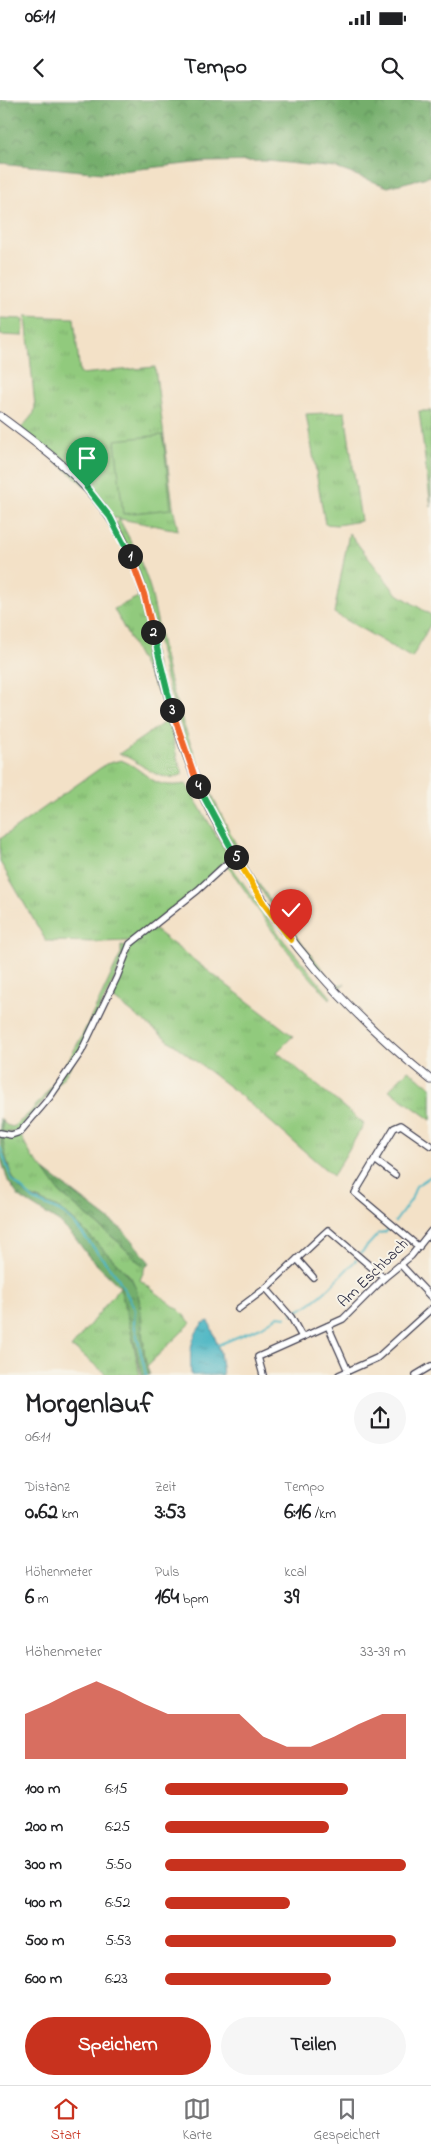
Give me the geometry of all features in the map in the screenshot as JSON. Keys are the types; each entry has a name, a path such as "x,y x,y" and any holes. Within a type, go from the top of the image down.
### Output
{"street":[{"path":"0,416 64,466 87,488 117,528 144,594 165,682 186,755 199,788 235,856 264,904 336,994 362,1020 431,1080"},
{"path":"0,1133 11,1135 20,1132 68,1073 81,1052 117,977 130,944 198,890 235,856"},
{"path":"419,1246 355,1193 394,1128 400,1125 431,1146"},
{"path":"375,1160 395,1175"},
{"path":"238,1309 266,1288 328,1230 384,1278"},
{"name":"Am Eschbach","path":"263,1375 258,1357 343,1318 384,1278 401,1265 431,1232"},
{"path":"297,1259 314,1277"},
{"path":"401,1265 431,1297"},
{"path":"266,1288 292,1317 302,1337"},
{"path":"339,1375 377,1358 431,1308"},
{"name":"Am Eschbach","path":"328,1326 348,1371"},
{"path":"416,1375 431,1366"}],"green space":[{"path":"0,100 431,100 431,176 388,187 336,168 268,161 205,162 102,173 0,163"},
{"path":"26,316 74,318 80,374 155,367 173,506 178,530 110,517 87,488 20,430 34,413 35,406"},
{"path":"0,318 24,319 23,336 0,335"},
{"path":"419,411 431,411 431,507"},
{"path":"345,412 361,521 337,525 325,524 306,414"},
{"path":"163,435 171,509 123,514 115,440"},
{"path":"119,519 140,561 150,588 168,673 185,729 221,814 242,856 246,858 241,860 216,815 190,754 166,679 154,624 116,524"},
{"path":"349,533 396,593 431,615 431,623 412,658 334,613"},
{"path":"140,596 161,687 170,716 114,609"},
{"path":"169,719 177,758 183,774 174,777 158,775 119,754"},
{"path":"121,760 157,782 174,785 186,784 228,858 196,890 130,941 46,941 0,862 0,839 106,764"},
{"path":"245,862 281,917 335,985 345,984 336,989 295,942 244,864"},
{"path":"229,863 284,941 331,997 330,999 278,939 227,866"},
{"path":"151,927 293,1036 277,1052 364,1124 333,1176 235,1091 109,995 131,945"},
{"path":"121,945 127,946 115,977 80,1050 66,1074 17,1132 2,1132 2,1120 6,1125 13,1127 31,1111 62,1071 76,1047 121,954"},
{"path":"408,1070 431,1087 431,1120 389,1090"},
{"path":"0,1118 2,1120 6,1160 19,1188 30,1197 60,1209 77,1223 121,1267 135,1285 141,1310 146,1364 150,1375 142,1375 120,1287 89,1257 75,1238 59,1222 19,1197 8,1181 0,1156"},
{"path":"2,1134 20,1134 32,1157 60,1193 116,1240 145,1268 140,1280 180,1311 191,1323 146,1367 140,1302 131,1277 73,1220 40,1200 25,1194 13,1178 2,1146"},
{"path":"44,1170 124,1231 150,1263 145,1268 116,1240 60,1193"},
{"path":"120,1287 140,1375 107,1375 78,1351 71,1348"}],"water":[{"path":"209,1321 220,1352 223,1375 191,1375 191,1354 195,1335 203,1323"}],"waterway":[{"path":"0,1147 12,1180 34,1200 63,1213 73,1222 118,1278 135,1309 134,1323 146,1375"},
{"path":"395,1222 411,1200 416,1186 431,1176"},
{"path":"361,1253 379,1233 386,1232 390,1227"},
{"path":"292,1314 320,1296 356,1260"},
{"path":"218,1345 261,1327 278,1316 286,1317"}],"route":[{"path":"87,488 117,528 138,575 174,715 186,755 199,788 213,817 264,904 291,940"}]}
